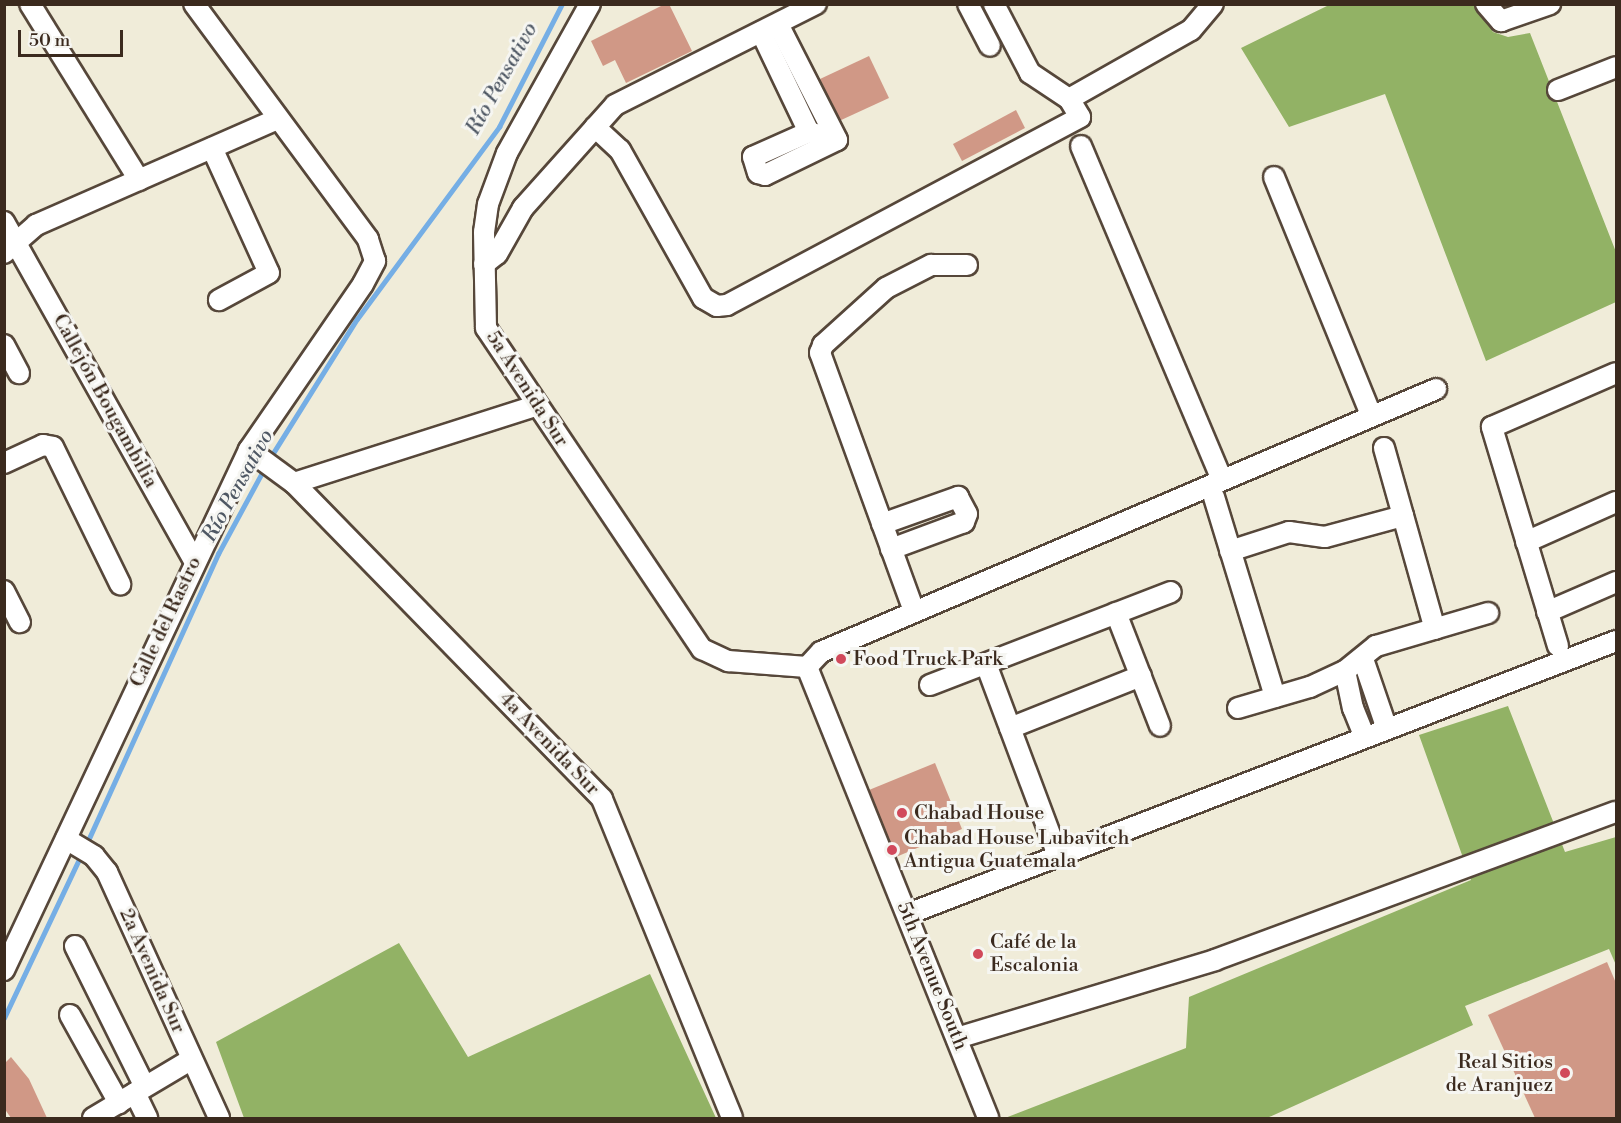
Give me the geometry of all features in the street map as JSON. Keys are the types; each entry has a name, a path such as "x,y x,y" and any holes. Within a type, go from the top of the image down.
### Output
{"street":[{"path":"30,4 139,180"},
{"path":"11,247 36,225 278,119 194,4"},
{"name":"5a Avenida Sur","path":"590,4 499,170 488,204 484,264 486,328 536,406 702,649 728,661 807,667"},
{"path":"484,264 497,254 517,216 615,105 816,4"},
{"path":"968,4 990,46"},
{"path":"595,127 620,150 703,298 722,306 1080,117 1069,99 1030,73 994,4"},
{"path":"1069,99 1191,30 1208,16 1213,4"},
{"path":"1486,4 1501,21 1550,4"},
{"path":"769,28 809,132"},
{"path":"769,28 837,140"},
{"path":"1558,90 1617,68"},
{"name":"Calle del Rastro","path":"4,970 76,846 194,560 253,453 372,271 375,261 368,240 278,119"},
{"path":"809,132 837,140 765,175 758,173 753,158 809,132"},
{"path":"1081,146 1221,478"},
{"path":"212,148 269,273 219,300"},
{"path":"1274,177 1371,415"},
{"name":"Callejón Bougambilia","path":"4,222 11,247 194,560"},
{"path":"914,611 820,353 830,339 886,288 931,265 967,265"},
{"path":"4,345 20,373"},
{"path":"1558,646 1491,427 1617,373"},
{"path":"807,667 821,651 1221,478 1436,389"},
{"path":"297,480 536,406"},
{"path":"4,463 43,445 53,447 120,584"},
{"path":"1384,448 1436,629"},
{"name":"4a Avenida Sur","path":"253,453 297,480 602,799 732,1119"},
{"path":"882,524 958,496 967,514 964,522 891,549"},
{"path":"1214,497 1275,697"},
{"path":"1526,542 1617,502"},
{"path":"1230,551 1289,532 1325,537 1403,516"},
{"path":"1547,612 1617,582"},
{"path":"4,591 20,622"},
{"path":"930,686 1171,592"},
{"path":"1116,613 1160,726"},
{"path":"1238,708 1345,672 1377,646 1488,613"},
{"path":"908,914 1617,641"},
{"path":"1363,659 1387,729"},
{"path":"986,664 1058,856"},
{"name":"5th Avenue South","path":"807,667 908,914 988,1119"},
{"path":"1345,672 1353,708 1365,737"},
{"path":"1010,728 1141,676"},
{"path":"957,1038 1215,960 1617,812"},
{"name":"2a Avenida Sur","path":"76,846 107,872 219,1119"},
{"path":"75,946 133,1094 147,1119"},
{"path":"70,1015 133,1094"},
{"path":"93,1119 192,1059"}],"green space":[{"path":"1329,5 1478,5 1493,32 1508,37 1530,33 1616,252 1616,302 1486,361 1385,94 1289,127 1241,48"},
{"path":"1508,706 1565,852 1616,837 1616,965 1609,949 1465,1006 1473,1025 1267,1118 1005,1118 1186,1048 1189,997 1471,880 1419,735"},
{"path":"399,943 468,1057 650,974 716,1118 244,1118 216,1042"}],"building":[{"path":"669,4 692,51 626,83 615,60 603,66 591,41"},
{"path":"869,56 889,98 839,121 820,79"},
{"path":"1016,110 1025,128 962,161 953,144"},
{"path":"935,763 962,829 896,857 869,790"},
{"name":"Real Sitios de Aranjuez","path":"1607,962 1616,983 1616,1118 1535,1118 1488,1015"},
{"path":"11,1057 29,1079 47,1118 11,1118 4,1108 4,1064"}],"waterway":[{"name":"Río Pensativo","path":"270,458 357,319 499,127 562,4"},
{"name":"Río Pensativo","path":"86,845 218,554 265,467"},
{"name":"Río Pensativo","path":"4,1018 81,855"}],"place":[{"name":"Food Truck Park","path":"841,659"},
{"name":"Chabad House","path":"902,813"},
{"name":"Chabad House Lubavitch Antigua Guatemala","path":"892,850"},
{"name":"Café de la Escalonia","path":"978,954"},
{"name":"Real Sitios de Aranjuez","path":"1565,1073"}]}
